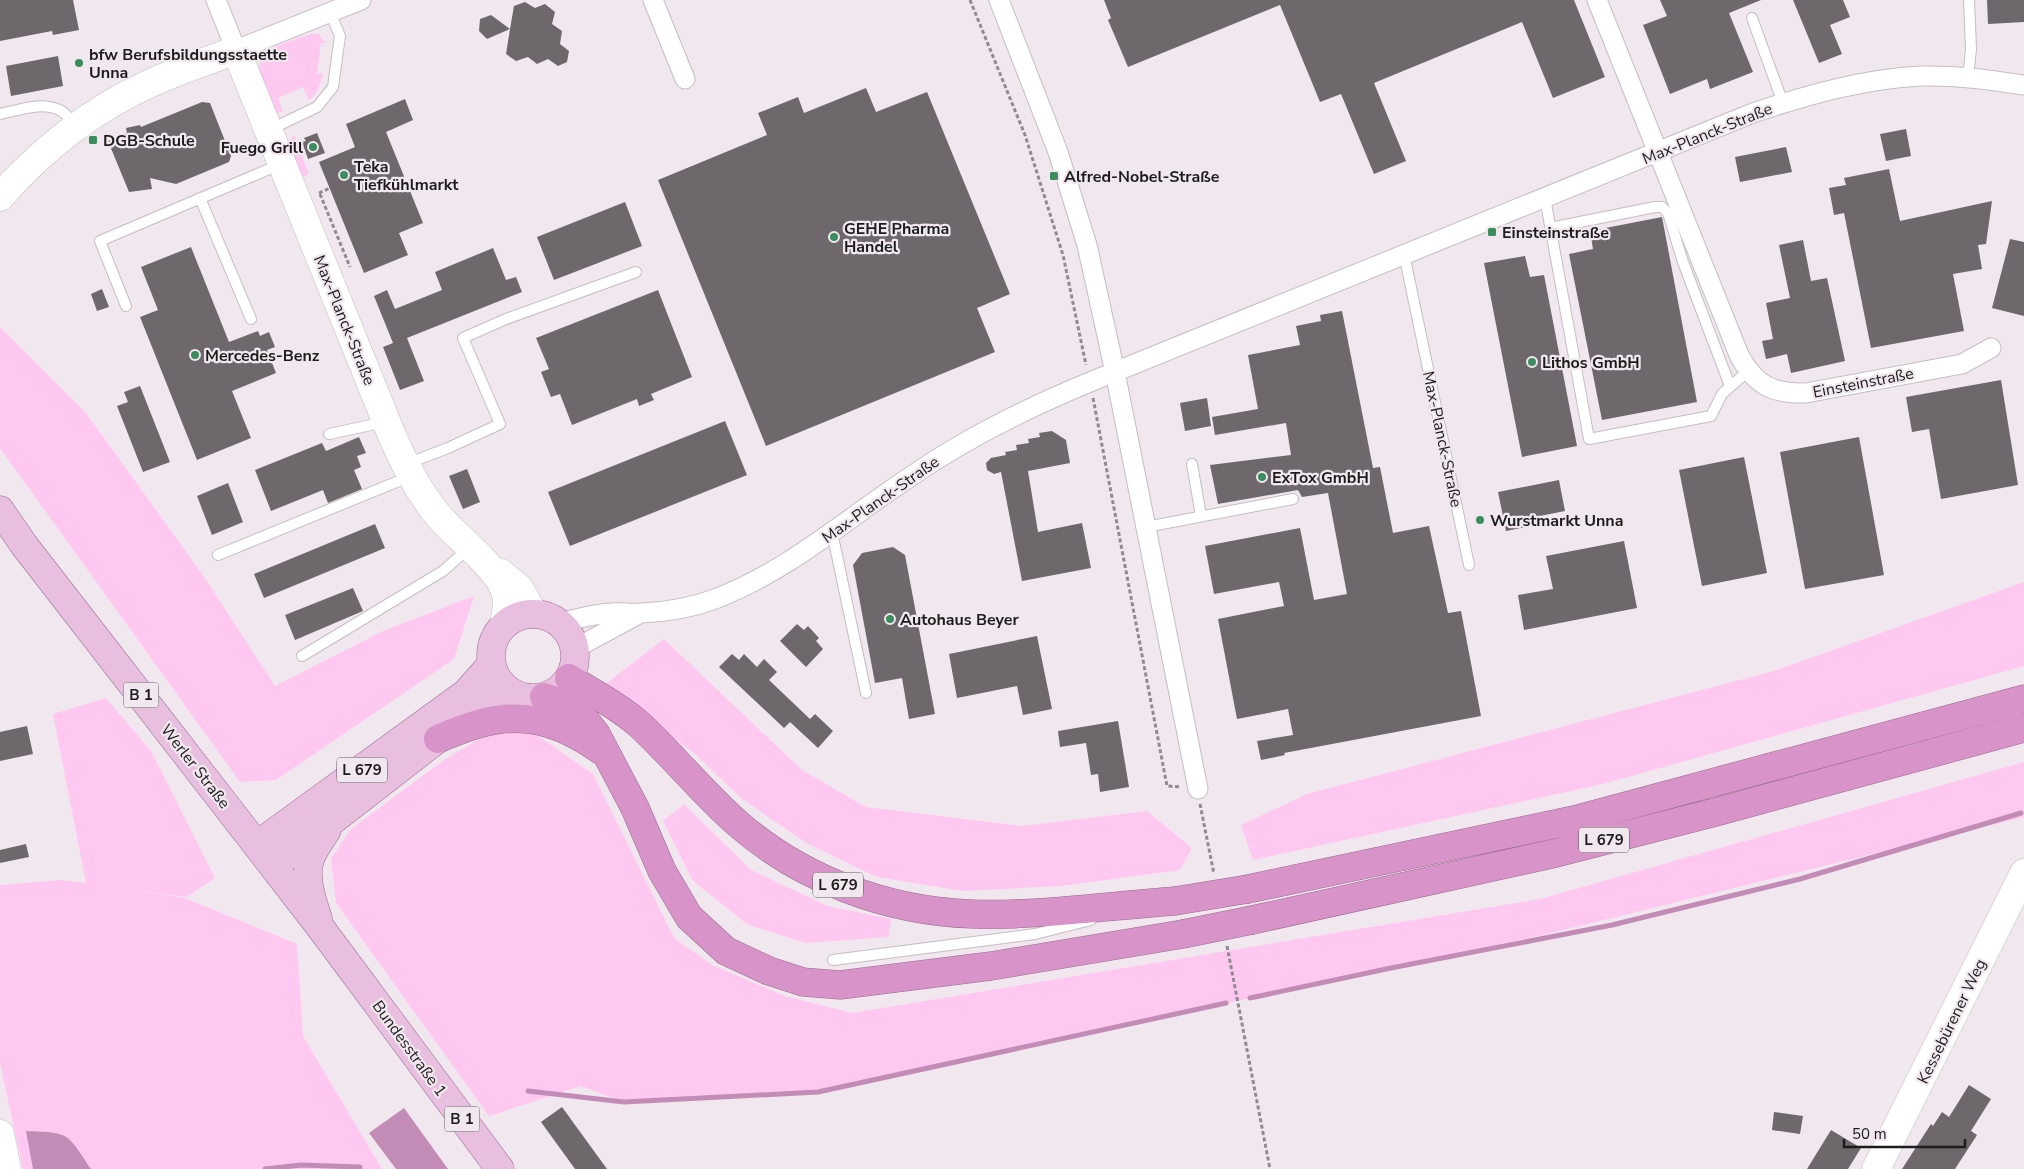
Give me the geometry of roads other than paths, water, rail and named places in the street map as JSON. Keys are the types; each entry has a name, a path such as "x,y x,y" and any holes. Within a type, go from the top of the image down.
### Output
{"highway":[{"name":"L 679","path":"569,678 640,725 725,812 772,850 814,874 847,889 889,903 926,910 972,914 1076,910 1174,901 1248,888 1574,820 2024,699"},
{"name":"L 679","path":"544,697 565,704 586,720 596,734 635,808 662,870 689,916 726,951 769,971 803,982 840,985 982,968 1183,934 1252,920 1575,848 1716,812 2024,728"},
{"name":"L 679","path":"438,739 468,725 502,718 529,718 552,724 589,741 608,758"}],"main road":[{"path":"0,197 28,168 103,109 150,83 236,50"},
{"name":"Max-Planck-Straße","path":"236,50 386,422 408,470 436,513 491,568 505,576 519,588 546,618"},
{"name":"Werler Straße","path":"0,510 30,553 320,927"},
{"name":"Max-Planck-Straße","path":"491,568 505,589 507,601 504,624"},
{"path":"518,616 546,618 569,634 574,649 573,669 569,678 558,690 544,697 525,698 507,690 497,679 492,666 491,651 495,636 504,624 518,616"},
{"name":"L 679","path":"257,846 466,693 492,666"},
{"name":"L 679","path":"274,866 480,706 507,690"},
{"name":"B 1","path":"320,927 313,903 308,874 310,858 335,818"},
{"name":"Kessebürener Weg","path":"1876,1169 2024,873"},
{"name":"Bundesstraße 1","path":"320,927 500,1169"},
{"path":"0,1134 7,1169"}],"street":[{"name":"Max-Planck-Straße","path":"216,0 236,50"},
{"path":"236,50 361,0"},
{"path":"653,0 685,79"},
{"path":"999,0 1065,172 1087,244 1115,372 1198,789"},
{"name":"Einsteinstraße","path":"1597,0 1739,355 1748,371 1758,382 1771,389 1788,394 1806,393 1962,364 1991,348"},
{"name":"Max-Planck-Straße","path":"546,618 610,613 641,613 687,608 714,599 756,581 789,563 910,476 967,440 1012,416 1090,382 1753,113 1834,89 1921,76 1968,78 2024,85"},
{"name":"Max-Planck-Straße","path":"574,649 641,613"}],"lane":[{"path":"1968,0 1971,49 1968,78"},
{"path":"268,131 318,106 333,87 340,36 330,12"},
{"path":"1752,18 1783,103"},
{"path":"0,114 31,107 52,107 64,113 78,127"},
{"path":"126,306 100,241 282,163"},
{"path":"200,198 251,319"},
{"path":"1545,198 1589,439 1710,416 1722,394 1748,371"},
{"path":"1550,228 1662,207 1668,213 1683,262 1730,386"},
{"name":"Max-Planck-Straße","path":"1404,254 1469,565"},
{"path":"218,555 408,470 448,448 500,424 463,338 506,319 636,272"},
{"path":"329,434 386,422"},
{"path":"1192,464 1201,516"},
{"path":"1146,527 1293,498"},
{"path":"832,532 866,694"},
{"path":"302,656 443,571 469,548"},
{"path":"833,960 1035,934 1174,901"}],"waterway":[{"path":"1250,998 1391,968 1612,925 1800,879 2021,813"},
{"path":"528,1091 624,1102 818,1092 1226,1003"},
{"path":"265,1169 301,1165 360,1167"}],"place":[{"name":"bfw Berufsbildungsstaette Unna","path":"79,63"},
{"name":"DGB-Schule","path":"93,140"},
{"name":"Fuego Grill","path":"313,147"},
{"name":"Teka Tiefkühlmarkt","path":"344,175"},
{"name":"Alfred-Nobel-Straße","path":"1054,176"},
{"name":"Einsteinstraße","path":"1492,232"},
{"name":"GEHE Pharma Handel","path":"834,237"},
{"name":"Mercedes-Benz","path":"195,355"},
{"name":"Lithos GmbH","path":"1532,362"},
{"name":"ExTox GmbH","path":"1262,477"},
{"name":"Wurstmarkt Unna","path":"1480,520"},
{"name":"Autohaus Beyer","path":"890,619"}]}
